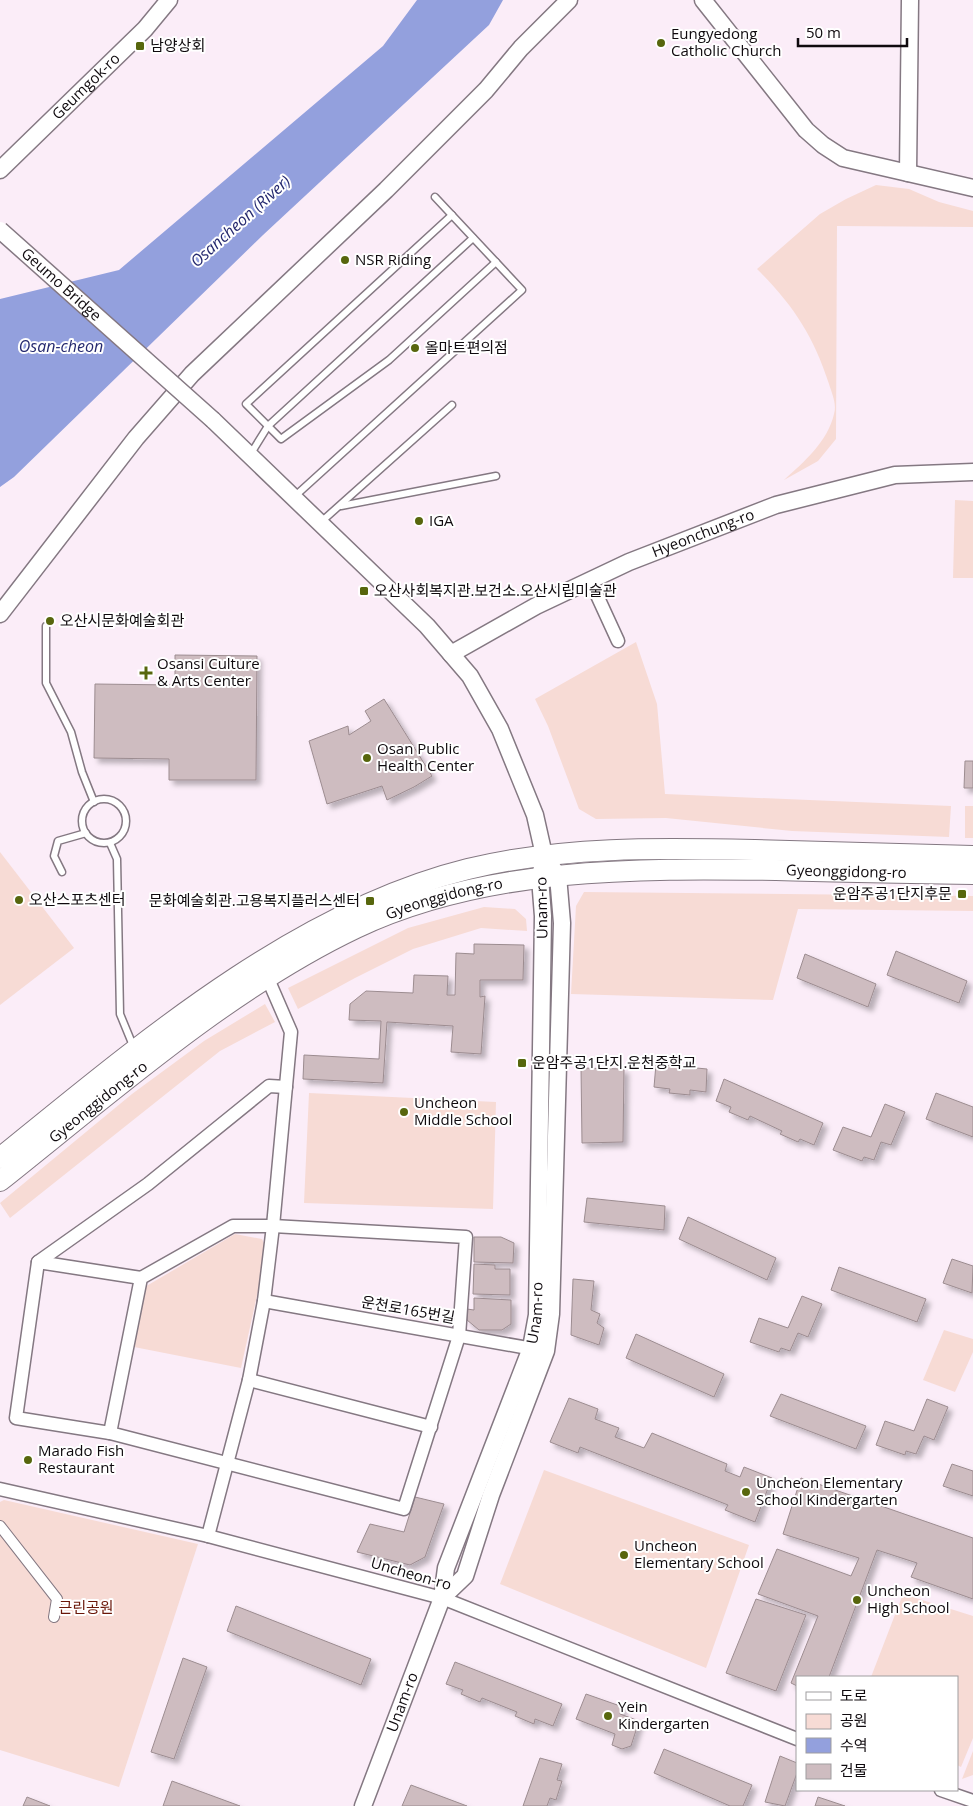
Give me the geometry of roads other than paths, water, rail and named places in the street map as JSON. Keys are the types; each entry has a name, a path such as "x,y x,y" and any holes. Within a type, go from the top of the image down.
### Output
{"main road":[{"name":"Gyeonggidong-ro","path":"0,1181 224,985 345,916 429,880 484,865 544,854 609,849 670,848 973,856"},
{"name":"Gyeonggidong-ro","path":"0,1158 140,1057 209,1018 316,949 358,927 404,909 455,894 549,877 651,869 973,874"}],"street":[{"name":"Geumgok-ro","path":"0,170 159,14 169,0"},
{"path":"0,614 136,438 192,374 386,190 486,90 521,48 569,0"},
{"path":"703,0 806,130 823,145 843,158 973,188"},
{"path":"908,173 910,0"},
{"name":"Geumo Bridge","path":"0,230 213,420 427,626 470,676 500,729 535,815 544,854"},
{"name":"Hyeonchung-ro","path":"451,654 536,606 629,562 776,505 895,475 973,472"},
{"path":"590,580 618,641"},
{"name":"Unam-ro","path":"363,1806 442,1598 446,1568 538,1350 536,1315 543,916 549,877 544,854"},
{"path":"208,1536 249,1380 264,1301 273,1226 291,1032 268,979"},
{"path":"38,1262 141,1278 233,1226 273,1226 466,1237 459,1336 404,1509 110,1433 16,1418 38,1262 148,1184 269,1086 286,1088"},
{"path":"110,1433 141,1278"},
{"name":"운천로165번길","path":"264,1301 538,1350"},
{"path":"249,1380 431,1427"},
{"name":"Uncheon-ro","path":"0,1489 208,1536 442,1598 796,1739"},
{"path":"0,1526 57,1599 54,1617"},
{"path":"944,1791 973,1801"}],"lane":[{"path":"159,14 180,0"},
{"path":"294,498 522,290 435,197"},
{"path":"452,215 246,404 281,440 389,360 496,262"},
{"path":"250,456 268,426 473,238"},
{"path":"320,523 452,405"},
{"path":"339,506 496,476"},
{"path":"46,626 46,683 71,732 82,772 94,802"},
{"path":"105,799 112,800 118,804 126,816 127,822 122,836 110,843 94,842 86,833 82,823 83,816 86,809 94,802 105,799"},
{"path":"62,872 54,856 58,841 86,833"},
{"path":"110,843 118,859 120,1014 140,1057"}],"water":[{"name":"Osan-cheon","path":"417,0 503,0 489,25 263,235 14,477 0,487 0,299 119,270 383,46"}],"place":[{"name":"Eungyedong Catholic Church","path":"661,43"},
{"name":"남양상회","path":"140,46"},
{"name":"NSR Riding","path":"345,260"},
{"name":"올마트편의점","path":"415,348"},
{"name":"IGA","path":"419,521"},
{"name":"오산사회복지관.보건소.오산시립미술관","path":"364,591"},
{"name":"오산시문화예술회관","path":"50,621"},
{"name":"Osansi Culture & Arts Center","path":"146,673"},
{"name":"Osan Public Health Center","path":"367,758"},
{"name":"운암주공1단지후문","path":"962,894"},
{"name":"오산스포츠센터","path":"19,900"},
{"name":"문화예술회관.고용복지플러스센터","path":"370,901"},
{"name":"운암주공1단지.운천중학교","path":"522,1063"},
{"name":"Uncheon Middle School","path":"404,1112"},
{"name":"Marado Fish Restaurant","path":"28,1460"},
{"name":"Uncheon Elementary School Kindergarten","path":"746,1492"},
{"name":"Uncheon Elementary School","path":"624,1555"},
{"name":"Uncheon High School","path":"857,1600"},
{"name":"Yein Kindergarten","path":"608,1716"}],"water label":[{"name":"Osancheon (River)","path":"240,221"}],"park label":[{"name":"근린공원","path":"86,1608"}]}
